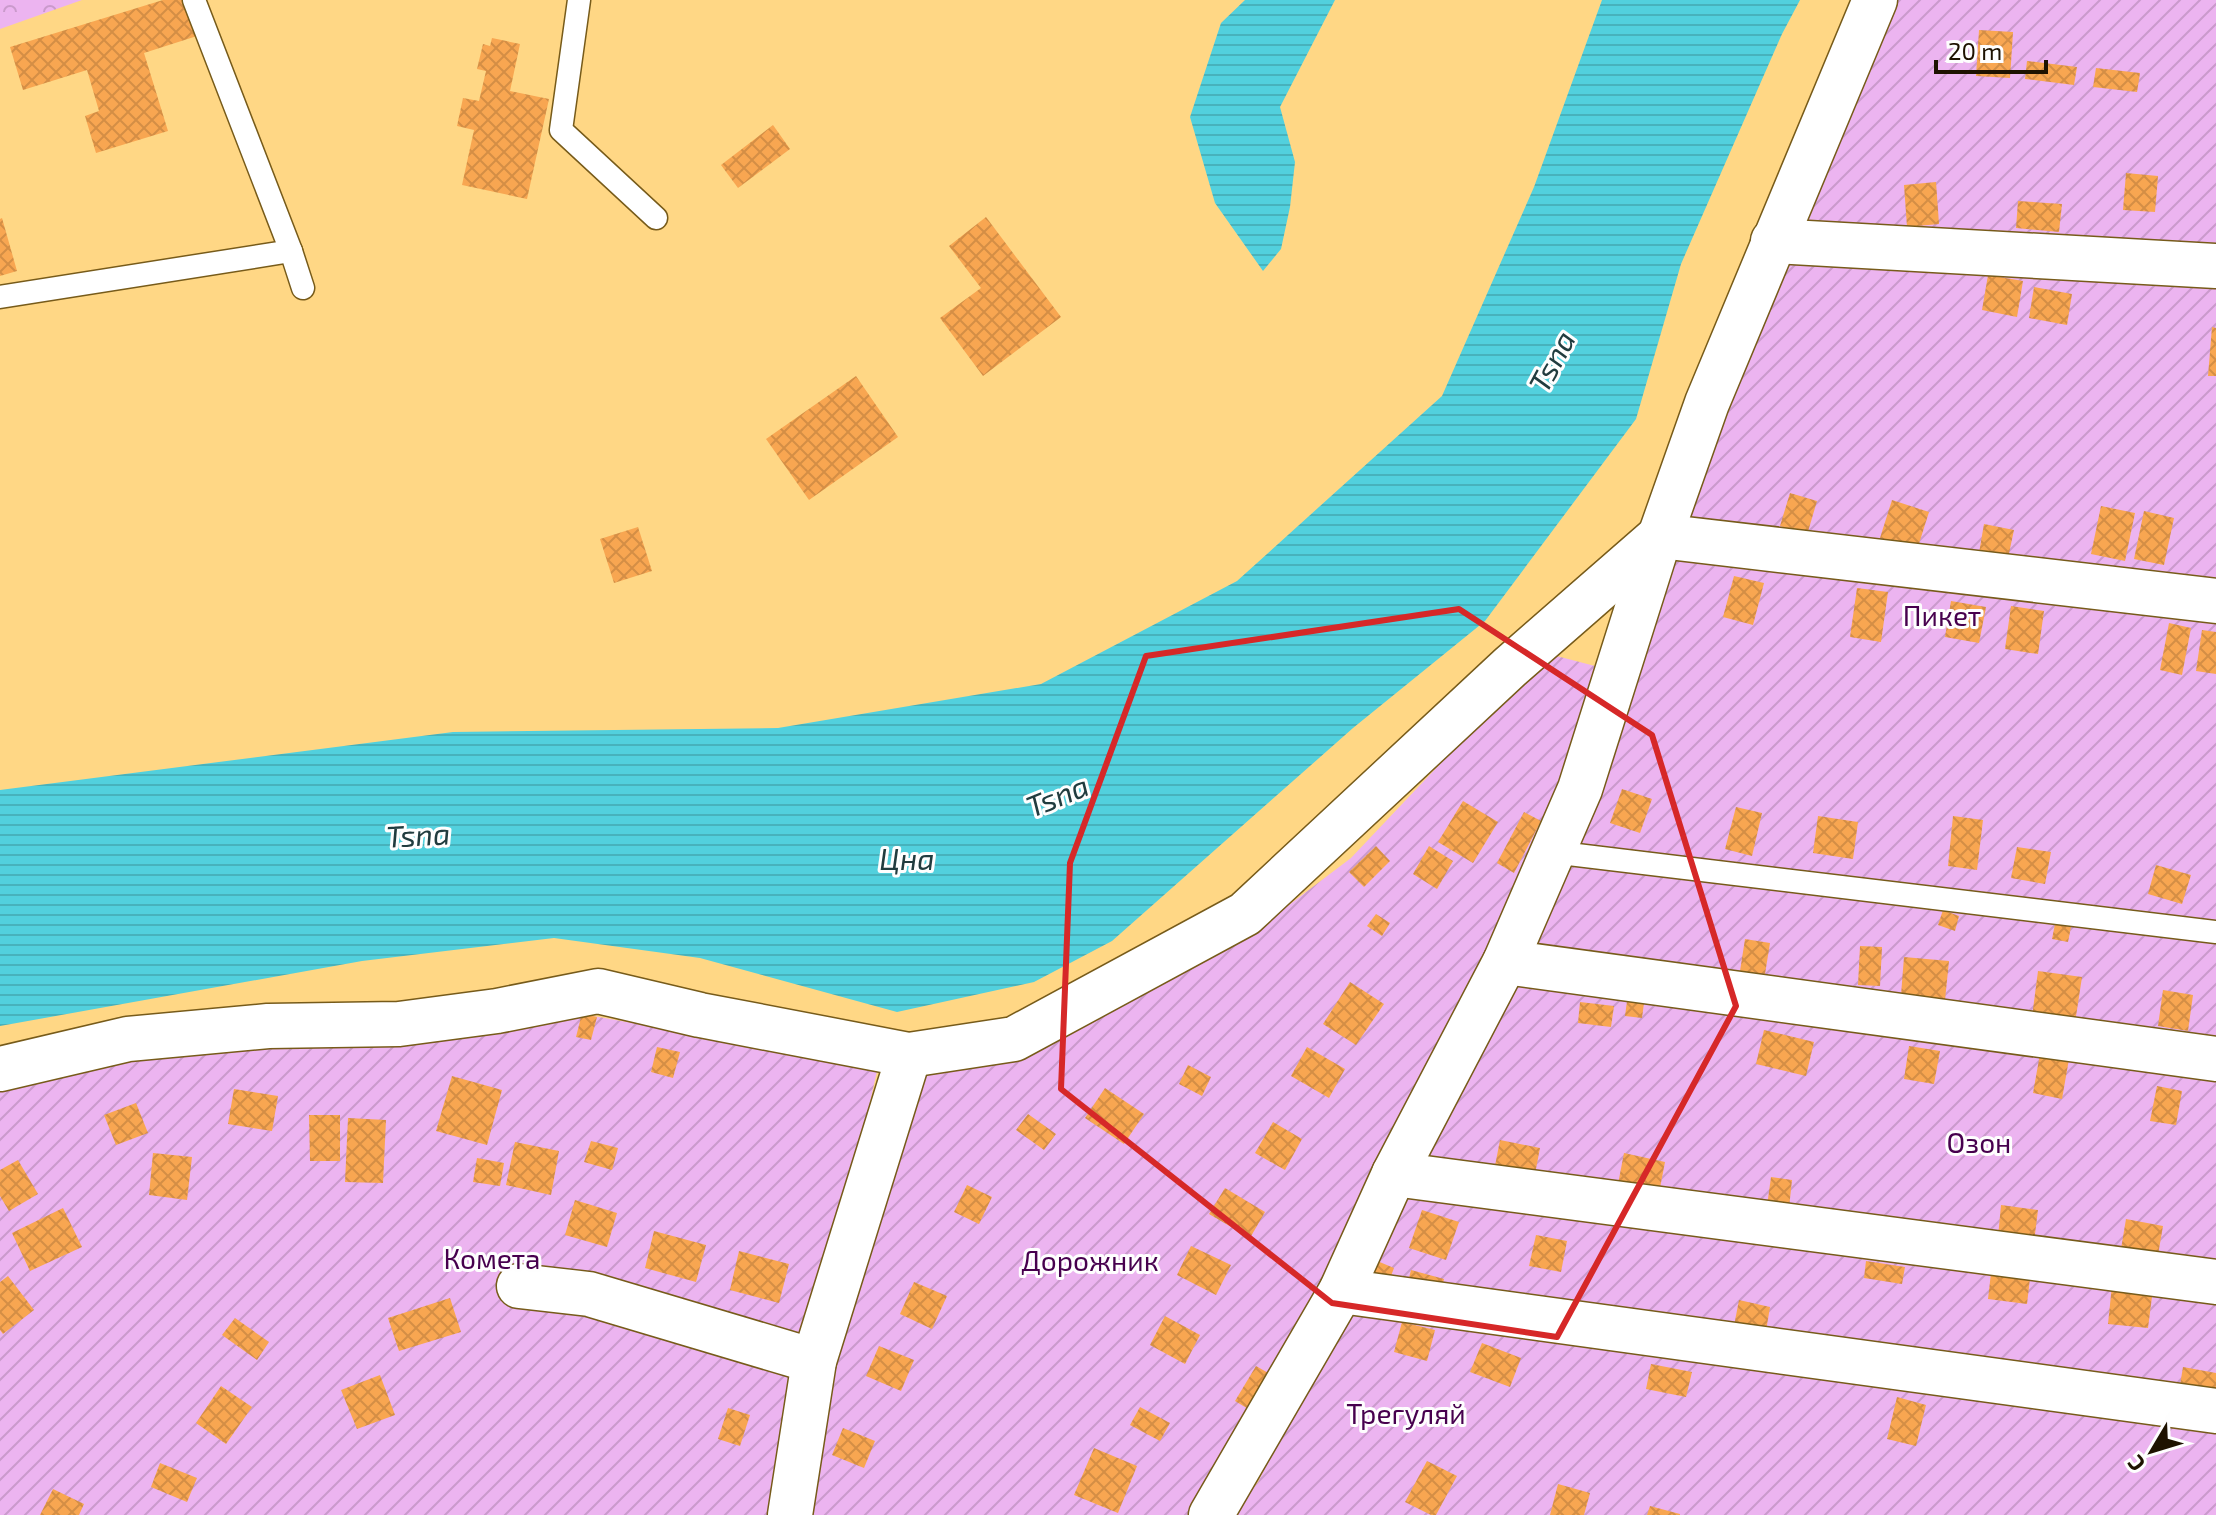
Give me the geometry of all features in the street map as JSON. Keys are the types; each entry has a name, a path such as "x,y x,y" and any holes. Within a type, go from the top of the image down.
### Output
{"street":[{"path":"1221,1514 1341,1291 1394,1174 1505,962 1580,789 1660,536 1707,403 1875,0"},
{"path":"1773,241 2216,266"},
{"path":"0,1069 128,1039 268,1026 399,1024 497,1011 598,991 700,1015 909,1055 1014,1039 1245,914 1510,667 1660,536 2216,601"},
{"path":"1505,962 2216,1059"},
{"path":"790,1515 814,1361 909,1055"},
{"path":"1394,1174 2216,1282"},
{"path":"519,1286 589,1294 814,1361"},
{"path":"1341,1291 2216,1411"}],"lane":[{"path":"194,0 303,288"},
{"path":"579,0 561,130 656,218"},
{"path":"0,297 291,251"},
{"path":"1552,852 2216,932"}],"highlighted area":[{"path":"1459,609 1652,735 1736,1006 1557,1337 1332,1303 1061,1089 1070,863 1146,656"}],"green space":[{"path":"0,0 82,0 0,29"},
{"name":"Пикет","path":"1896,0 2216,0 2216,924 1568,847 1705,458"},
{"name":"Дорожник","path":"1545,653 1595,666 1606,684 1482,969 1204,1515 804,1515 845,1322 918,1070 1244,939 1351,858"},
{"name":"Озон","path":"1564,859 2216,938 2216,1407 1354,1282"},
{"name":"Комета","path":"493,998 878,1067 776,1515 0,1515 0,1077"},
{"name":"Трегуляй","path":"1347,1302 2216,1419 2216,1515 1233,1515 1258,1482"}],"water":[{"path":"1245,0 1335,0 1280,107 1295,162 1281,249 1263,271 1215,203 1190,117 1221,23"},
{"name":"Цна","path":"1602,0 1800,0 1782,34 1681,264 1636,419 1485,621 1353,728 1112,941 1034,982 897,1012 700,958 554,938 362,961 0,1026 0,790 453,732 778,728 1041,684 1237,581 1442,396 1534,187"}],"building":[{"path":"163,0 186,0 197,36 144,53 168,131 96,153 85,116 99,111 87,70 23,90 10,47"},
{"path":"1979,30 2013,32 2010,78 1976,76"},
{"path":"492,38 520,44 510,91 549,99 527,199 462,185 474,130 457,126 463,98 479,101 486,71 477,69 483,44 490,46"},
{"path":"2027,61 2077,67 2074,85 2025,79"},
{"path":"2096,68 2140,73 2137,92 2093,87"},
{"path":"773,125 790,149 738,188 721,165"},
{"path":"2126,173 2158,176 2155,212 2123,210"},
{"path":"1936,182 1939,224 1907,227 1904,185"},
{"path":"2018,201 2062,204 2059,232 2016,228"},
{"path":"986,217 1061,317 983,376 940,318 981,288 949,246"},
{"path":"0,219 17,271 0,276"},
{"path":"1988,275 2023,281 2017,317 1982,310"},
{"path":"2034,287 2072,294 2067,325 2029,318"},
{"path":"2212,327 2216,328 2216,376 2208,376"},
{"path":"856,376 898,437 809,500 766,439"},
{"path":"1790,493 1817,501 1807,535 1780,526"},
{"path":"1892,500 1929,512 1917,550 1880,538"},
{"path":"2101,506 2135,513 2125,561 2091,554"},
{"path":"2144,511 2174,518 2164,565 2134,559"},
{"path":"1984,524 2014,530 2008,558 1979,553"},
{"path":"638,527 652,571 614,583 600,539"},
{"path":"1734,576 1764,583 1753,625 1723,617"},
{"path":"1857,588 1888,592 1881,642 1850,637"},
{"path":"1951,601 1986,607 1979,643 1945,637"},
{"path":"2011,606 2044,611 2038,654 2005,649"},
{"path":"2169,623 2191,628 2182,675 2160,670"},
{"path":"2202,630 2216,632 2216,674 2196,671"},
{"path":"1622,789 1652,799 1640,833 1610,823"},
{"path":"1463,801 1498,822 1473,863 1438,842"},
{"path":"1736,807 1762,813 1752,856 1725,849"},
{"path":"1524,812 1541,821 1514,873 1497,863"},
{"path":"1818,816 1858,822 1853,859 1813,853"},
{"path":"1953,816 1983,820 1977,870 1948,866"},
{"path":"1376,846 1390,861 1364,887 1349,872"},
{"path":"1429,846 1453,861 1437,889 1413,874"},
{"path":"2017,847 2051,852 2045,884 2011,878"},
{"path":"2156,865 2191,875 2182,904 2148,894"},
{"path":"1943,910 1959,916 1955,931 1938,925"},
{"path":"1376,914 1390,923 1382,936 1367,926"},
{"path":"2055,924 2071,927 2068,942 2052,939"},
{"path":"1745,939 1770,943 1765,974 1740,971"},
{"path":"1860,946 1882,947 1880,986 1858,985"},
{"path":"1904,957 1949,961 1945,1000 1901,995"},
{"path":"2038,971 2082,977 2075,1023 2032,1017"},
{"path":"1350,982 1384,1004 1356,1045 1323,1024"},
{"path":"2163,990 2193,995 2188,1031 2158,1026"},
{"path":"1627,1001 1644,1003 1642,1018 1625,1016"},
{"path":"1580,1002 1614,1006 1611,1027 1578,1023"},
{"path":"582,1013 597,1017 591,1040 576,1037"},
{"path":"1764,1030 1814,1042 1806,1076 1756,1064"},
{"path":"1909,1046 1940,1051 1934,1084 1904,1079"},
{"path":"657,1047 680,1052 673,1078 651,1072"},
{"path":"1307,1047 1345,1069 1329,1098 1291,1076"},
{"path":"2040,1054 2069,1059 2062,1099 2033,1093"},
{"path":"1188,1065 1211,1077 1202,1096 1179,1084"},
{"path":"452,1076 502,1090 487,1145 436,1131"},
{"path":"2157,1086 2182,1091 2176,1125 2150,1121"},
{"path":"1105,1088 1144,1114 1124,1144 1085,1118"},
{"path":"234,1089 278,1096 272,1131 228,1124"},
{"path":"136,1103 148,1133 116,1145 104,1115"},
{"path":"1028,1114 1056,1134 1044,1150 1016,1130"},
{"path":"309,1115 340,1115 340,1161 310,1161"},
{"path":"348,1118 386,1120 383,1183 345,1182"},
{"path":"1273,1122 1302,1139 1285,1170 1255,1153"},
{"path":"1500,1140 1540,1148 1534,1179 1494,1171"},
{"path":"591,1141 618,1148 612,1170 584,1162"},
{"path":"515,1142 559,1151 551,1195 506,1185"},
{"path":"153,1153 192,1157 187,1200 149,1195"},
{"path":"1624,1153 1665,1162 1659,1193 1618,1184"},
{"path":"477,1158 504,1163 500,1186 473,1182"},
{"path":"18,1160 38,1194 9,1211 0,1196 0,1170"},
{"path":"1771,1177 1792,1180 1789,1208 1767,1206"},
{"path":"967,1185 992,1197 979,1224 954,1212"},
{"path":"1225,1188 1265,1212 1250,1238 1209,1214"},
{"path":"575,1200 617,1213 607,1247 565,1235"},
{"path":"2001,1205 2038,1210 2034,1242 1998,1237"},
{"path":"63,1208 82,1247 30,1271 12,1233"},
{"path":"1422,1210 1459,1222 1446,1260 1409,1248"},
{"path":"2126,1219 2163,1226 2158,1255 2121,1249"},
{"path":"654,1231 706,1245 696,1282 645,1268"},
{"path":"1536,1235 1567,1241 1561,1272 1529,1266"},
{"path":"1191,1246 1231,1265 1216,1295 1177,1275"},
{"path":"739,1251 789,1264 779,1303 730,1290"},
{"path":"1370,1258 1394,1268 1386,1289 1361,1279"},
{"path":"1866,1261 1905,1267 1902,1284 1864,1278"},
{"path":"1411,1270 1444,1279 1439,1299 1406,1290"},
{"path":"1991,1273 2030,1278 2027,1304 1988,1299"},
{"path":"8,1276 34,1310 3,1334 0,1330 0,1282"},
{"path":"914,1282 947,1296 932,1329 900,1314"},
{"path":"2112,1285 2153,1289 2148,1328 2108,1324"},
{"path":"450,1298 461,1332 399,1351 388,1318"},
{"path":"1739,1300 1770,1307 1765,1337 1733,1331"},
{"path":"1165,1316 1200,1335 1185,1364 1150,1345"},
{"path":"235,1318 269,1342 257,1360 222,1335"},
{"path":"1402,1322 1435,1330 1427,1361 1394,1352"},
{"path":"1482,1343 1521,1358 1510,1387 1470,1372"},
{"path":"879,1346 914,1360 901,1391 866,1376"},
{"path":"1651,1364 1692,1372 1686,1397 1646,1389"},
{"path":"1256,1366 1270,1374 1250,1410 1235,1401"},
{"path":"2183,1367 2216,1373 2216,1397 2179,1391"},
{"path":"380,1375 395,1415 357,1429 341,1390"},
{"path":"221,1386 252,1407 226,1444 196,1423"},
{"path":"1897,1397 1926,1405 1916,1446 1887,1439"},
{"path":"1140,1407 1170,1423 1160,1441 1130,1425"},
{"path":"728,1408 750,1415 740,1446 718,1439"},
{"path":"843,1428 875,1441 864,1468 832,1455"},
{"path":"1094,1448 1137,1466 1118,1513 1074,1495"},
{"path":"1427,1461 1457,1476 1436,1515 1405,1502"},
{"path":"160,1463 197,1478 187,1502 151,1487"},
{"path":"1558,1484 1590,1493 1584,1515 1550,1515"},
{"path":"53,1489 84,1504 79,1515 40,1515"},
{"path":"1650,1506 1680,1514 1680,1515 1647,1515"}],"water label":[{"name":"Tsna","path":"1551,361"},
{"name":"Tsna","path":"1057,795"},
{"name":"Tsna","path":"418,834"}]}
